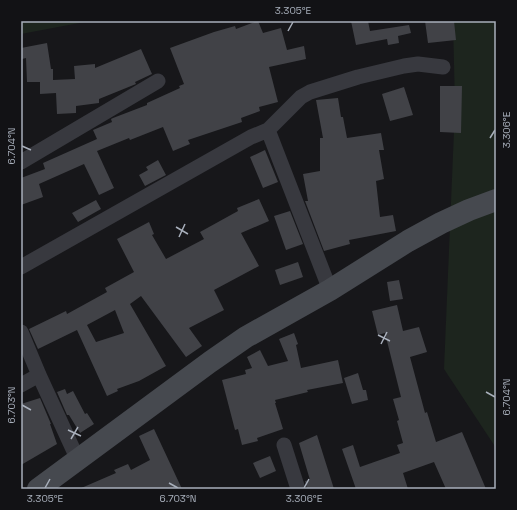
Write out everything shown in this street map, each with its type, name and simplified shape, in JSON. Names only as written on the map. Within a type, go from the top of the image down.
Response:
[{"type":"main road","points":[[38,489],[240,341],[330,290],[408,241],[441,223],[496,200]]},
{"type":"street","points":[[21,267],[251,137],[268,130],[300,97],[310,92],[358,76],[404,66],[418,64],[443,67]]},
{"type":"street","points":[[21,162],[158,82]]},
{"type":"street","points":[[268,130],[330,290]]},
{"type":"street","points":[[21,332],[78,460]]},
{"type":"street","points":[[21,384],[39,375]]},
{"type":"street","points":[[284,445],[298,489]]},
{"type":"shaded area","points":[[21,21],[90,21],[21,34]]},
{"type":"shaded area","points":[[453,21],[496,21],[496,448],[444,369],[455,107]]},
{"type":"building","points":[[257,21],[263,33],[281,28],[287,50],[304,46],[306,59],[269,67],[278,102],[259,107],[260,111],[241,118],[242,122],[188,140],[190,144],[173,151],[163,127],[130,140],[129,138],[97,151],[114,188],[99,195],[84,164],[39,184],[43,197],[21,205],[21,178],[45,169],[43,163],[97,139],[93,130],[112,122],[111,119],[147,105],[147,103],[180,88],[179,86],[184,84],[170,48],[214,32],[235,26],[236,29]]},
{"type":"building","points":[[351,21],[368,21],[370,31],[409,25],[411,33],[398,36],[399,43],[388,45],[387,39],[356,45]]},
{"type":"building","points":[[425,21],[454,21],[456,40],[428,43]]},
{"type":"building","points":[[47,43],[51,69],[53,69],[53,80],[75,79],[74,66],[95,64],[95,68],[141,49],[152,74],[135,82],[136,84],[99,99],[99,103],[76,106],[76,113],[57,114],[56,93],[40,94],[40,82],[27,82],[26,58],[22,59],[21,53],[21,48]]},
{"type":"building","points":[[440,86],[462,86],[461,133],[440,132]]},
{"type":"building","points":[[404,87],[413,115],[390,121],[382,94]]},
{"type":"building","points":[[338,98],[341,117],[343,117],[347,138],[381,133],[384,150],[379,150],[384,179],[376,181],[380,217],[393,215],[396,231],[349,240],[350,244],[324,251],[305,201],[308,201],[303,174],[320,171],[320,138],[323,138],[316,100]]},
{"type":"building","points":[[265,150],[278,182],[263,188],[250,157]]},
{"type":"building","points":[[158,160],[166,175],[145,186],[139,175],[148,170],[146,167]]},
{"type":"building","points":[[259,199],[269,221],[241,233],[259,266],[214,290],[224,310],[189,328],[202,346],[186,357],[141,296],[130,304],[166,366],[139,381],[117,389],[118,391],[107,396],[77,330],[38,349],[29,329],[66,311],[67,314],[107,292],[105,288],[134,272],[117,239],[149,222],[154,234],[152,235],[166,259],[204,239],[200,232],[238,211],[237,208]],"holes":[[[115,310],[124,333],[96,342],[87,325]]]},
{"type":"building","points":[[96,200],[101,209],[78,222],[72,213]]},
{"type":"building","points":[[290,211],[303,244],[286,250],[274,216]]},
{"type":"building","points":[[298,262],[303,277],[280,285],[275,270]]},
{"type":"building","points":[[399,280],[403,299],[390,301],[387,282]]},
{"type":"building","points":[[397,305],[403,331],[419,327],[427,352],[410,357],[425,413],[427,412],[436,442],[462,432],[486,489],[446,489],[434,462],[403,473],[408,489],[356,489],[342,449],[353,445],[360,467],[400,453],[397,445],[403,443],[393,399],[401,397],[385,333],[378,335],[372,311]]},
{"type":"building","points":[[294,333],[298,344],[296,345],[301,368],[338,360],[343,383],[307,390],[308,392],[275,400],[283,429],[257,438],[258,441],[242,445],[238,429],[235,430],[222,380],[246,374],[245,370],[252,368],[247,357],[260,350],[268,366],[288,361],[279,339]]},
{"type":"building","points":[[358,373],[363,390],[366,390],[368,400],[352,404],[344,378]]},
{"type":"building","points":[[65,389],[67,394],[73,391],[85,414],[87,413],[94,424],[80,433],[69,415],[67,415],[57,392]]},
{"type":"building","points":[[40,398],[51,424],[57,444],[21,465],[21,404]]},
{"type":"building","points":[[154,429],[182,489],[79,489],[116,473],[114,470],[128,464],[131,470],[150,460],[139,436]]},
{"type":"building","points":[[317,435],[334,489],[307,489],[305,481],[310,480],[299,443]]},
{"type":"building","points":[[270,456],[276,471],[260,478],[253,463]]}]
